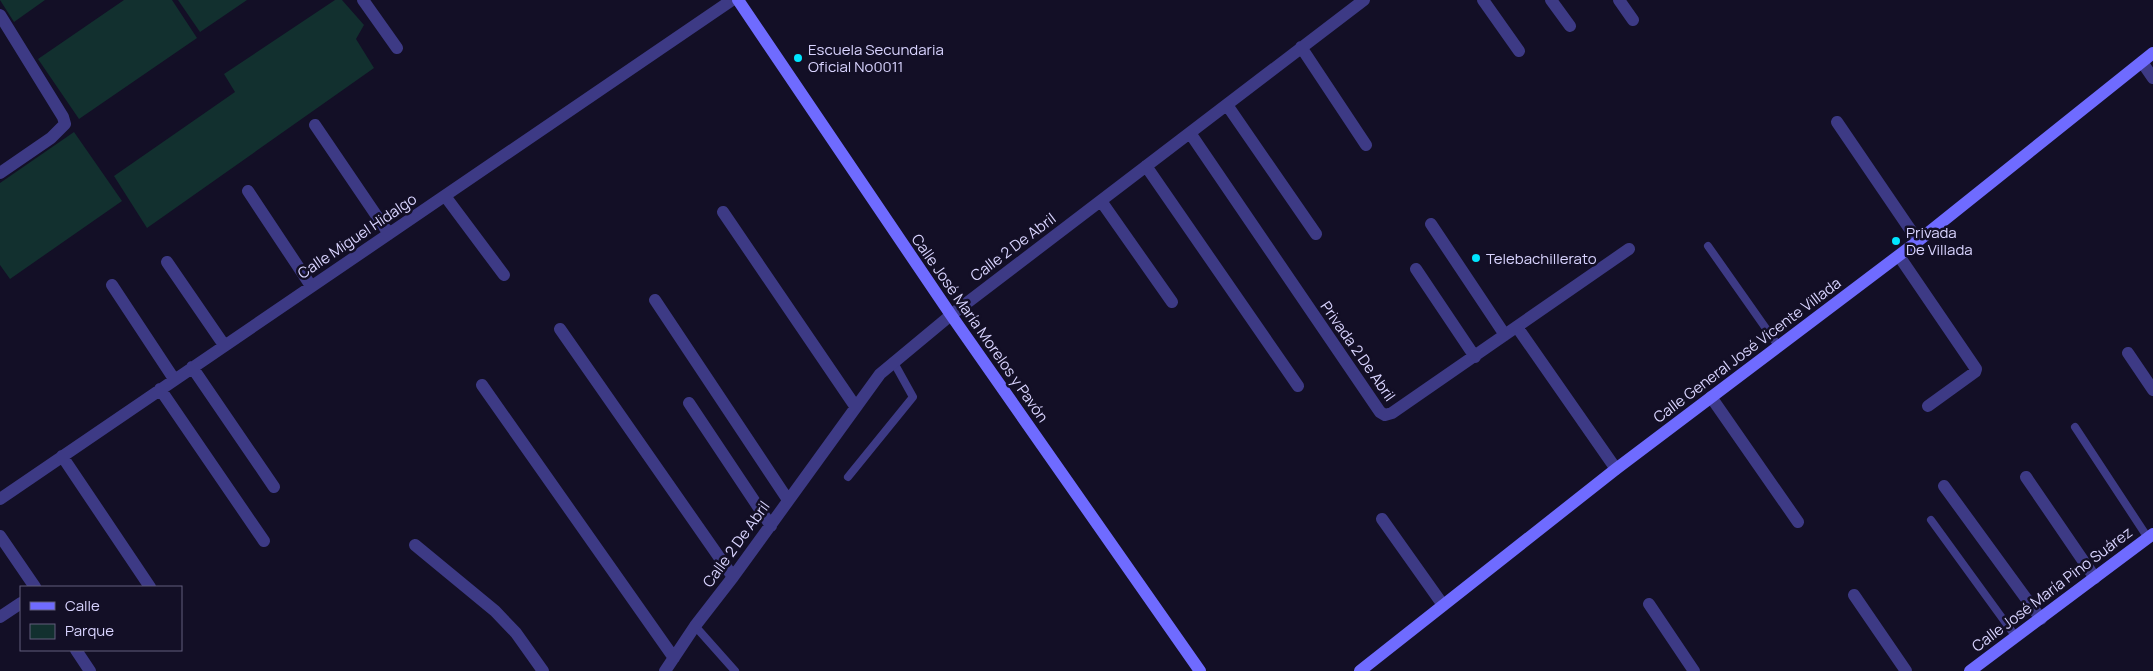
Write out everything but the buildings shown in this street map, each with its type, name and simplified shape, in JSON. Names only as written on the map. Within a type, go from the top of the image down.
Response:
[{"type":"main road","name":"Calle José María Morelos y Pavón","points":[[738,0],[951,315],[1200,671]]},
{"type":"main road","name":"Calle General José Vicente Villada","points":[[1360,671],[1616,469],[1899,256],[2153,52]]},
{"type":"main road","name":"Calle José María Pino Suárez","points":[[1970,671],[2150,536]]},
{"type":"street","points":[[363,0],[397,48]]},
{"type":"street","name":"Calle Miguel Hidalgo","points":[[0,499],[732,0]]},
{"type":"street","name":"Calle 2 De Abril","points":[[665,671],[695,626],[771,526],[855,406],[880,374],[893,361],[1364,0]]},
{"type":"street","points":[[1483,0],[1519,51]]},
{"type":"street","points":[[1551,0],[1570,26]]},
{"type":"street","points":[[1619,0],[1634,20]]},
{"type":"street","points":[[0,15],[63,117],[65,124],[50,138],[0,173]]},
{"type":"street","points":[[1301,47],[1366,145]]},
{"type":"street","points":[[2142,62],[2153,78]]},
{"type":"street","points":[[1226,105],[1316,234]]},
{"type":"street","points":[[1837,122],[1918,241]]},
{"type":"street","points":[[315,125],[389,234]]},
{"type":"street","name":"Privada 2 De Abril","points":[[1190,134],[1382,414],[1392,413],[1629,249]]},
{"type":"street","points":[[1146,166],[1298,386]]},
{"type":"street","points":[[248,191],[312,286]]},
{"type":"street","points":[[445,196],[504,275]]},
{"type":"street","points":[[1101,201],[1172,302]]},
{"type":"street","points":[[723,212],[855,406]]},
{"type":"street","points":[[1431,224],[1505,335]]},
{"type":"street","points":[[1899,256],[1976,369],[1928,406]]},
{"type":"street","points":[[168,262],[224,345]]},
{"type":"street","points":[[1416,269],[1475,357]]},
{"type":"street","points":[[112,285],[174,380]]},
{"type":"street","points":[[655,300],[788,500]]},
{"type":"street","points":[[1517,327],[1616,469]]},
{"type":"street","points":[[560,329],[733,577]]},
{"type":"street","points":[[2128,353],[2153,390]]},
{"type":"street","points":[[192,367],[274,486]]},
{"type":"street","points":[[482,385],[674,658]]},
{"type":"street","points":[[160,389],[264,541]]},
{"type":"street","points":[[1711,398],[1798,522]]},
{"type":"street","points":[[689,403],[771,526]]},
{"type":"street","points":[[62,456],[149,586]]},
{"type":"street","points":[[2026,477],[2094,578]]},
{"type":"street","points":[[1944,486],[2041,619]]},
{"type":"street","points":[[1382,519],[1442,605]]},
{"type":"street","points":[[0,536],[34,586]]},
{"type":"street","points":[[415,545],[495,611],[516,633],[543,671]]},
{"type":"street","points":[[1854,595],[1906,671]]},
{"type":"street","points":[[0,618],[20,604]]},
{"type":"street","points":[[1649,604],[1694,671]]},
{"type":"street","points":[[77,651],[90,671]]},
{"type":"lane","points":[[1708,246],[1778,347]]},
{"type":"lane","points":[[848,477],[914,396],[893,361]]},
{"type":"lane","points":[[2075,427],[2150,536]]},
{"type":"lane","points":[[1931,520],[2016,637]]},
{"type":"lane","points":[[695,626],[734,671]]},
{"type":"green space","points":[[0,0],[45,0],[14,22]]},
{"type":"green space","points":[[124,0],[172,0],[197,38],[79,119],[38,59]]},
{"type":"green space","points":[[178,0],[247,0],[200,32]]},
{"type":"green space","points":[[335,0],[342,0],[364,25],[356,39],[374,68],[147,228],[114,176],[235,92],[224,74]]},
{"type":"green space","points":[[74,132],[122,201],[10,279],[0,265],[0,183]]},
{"type":"place","name":"Escuela Secundaria Oficial No0011","points":[[798,58]]},
{"type":"place","name":"Privada De Villada","points":[[1896,241]]},
{"type":"place","name":"Telebachillerato","points":[[1476,258]]}]
